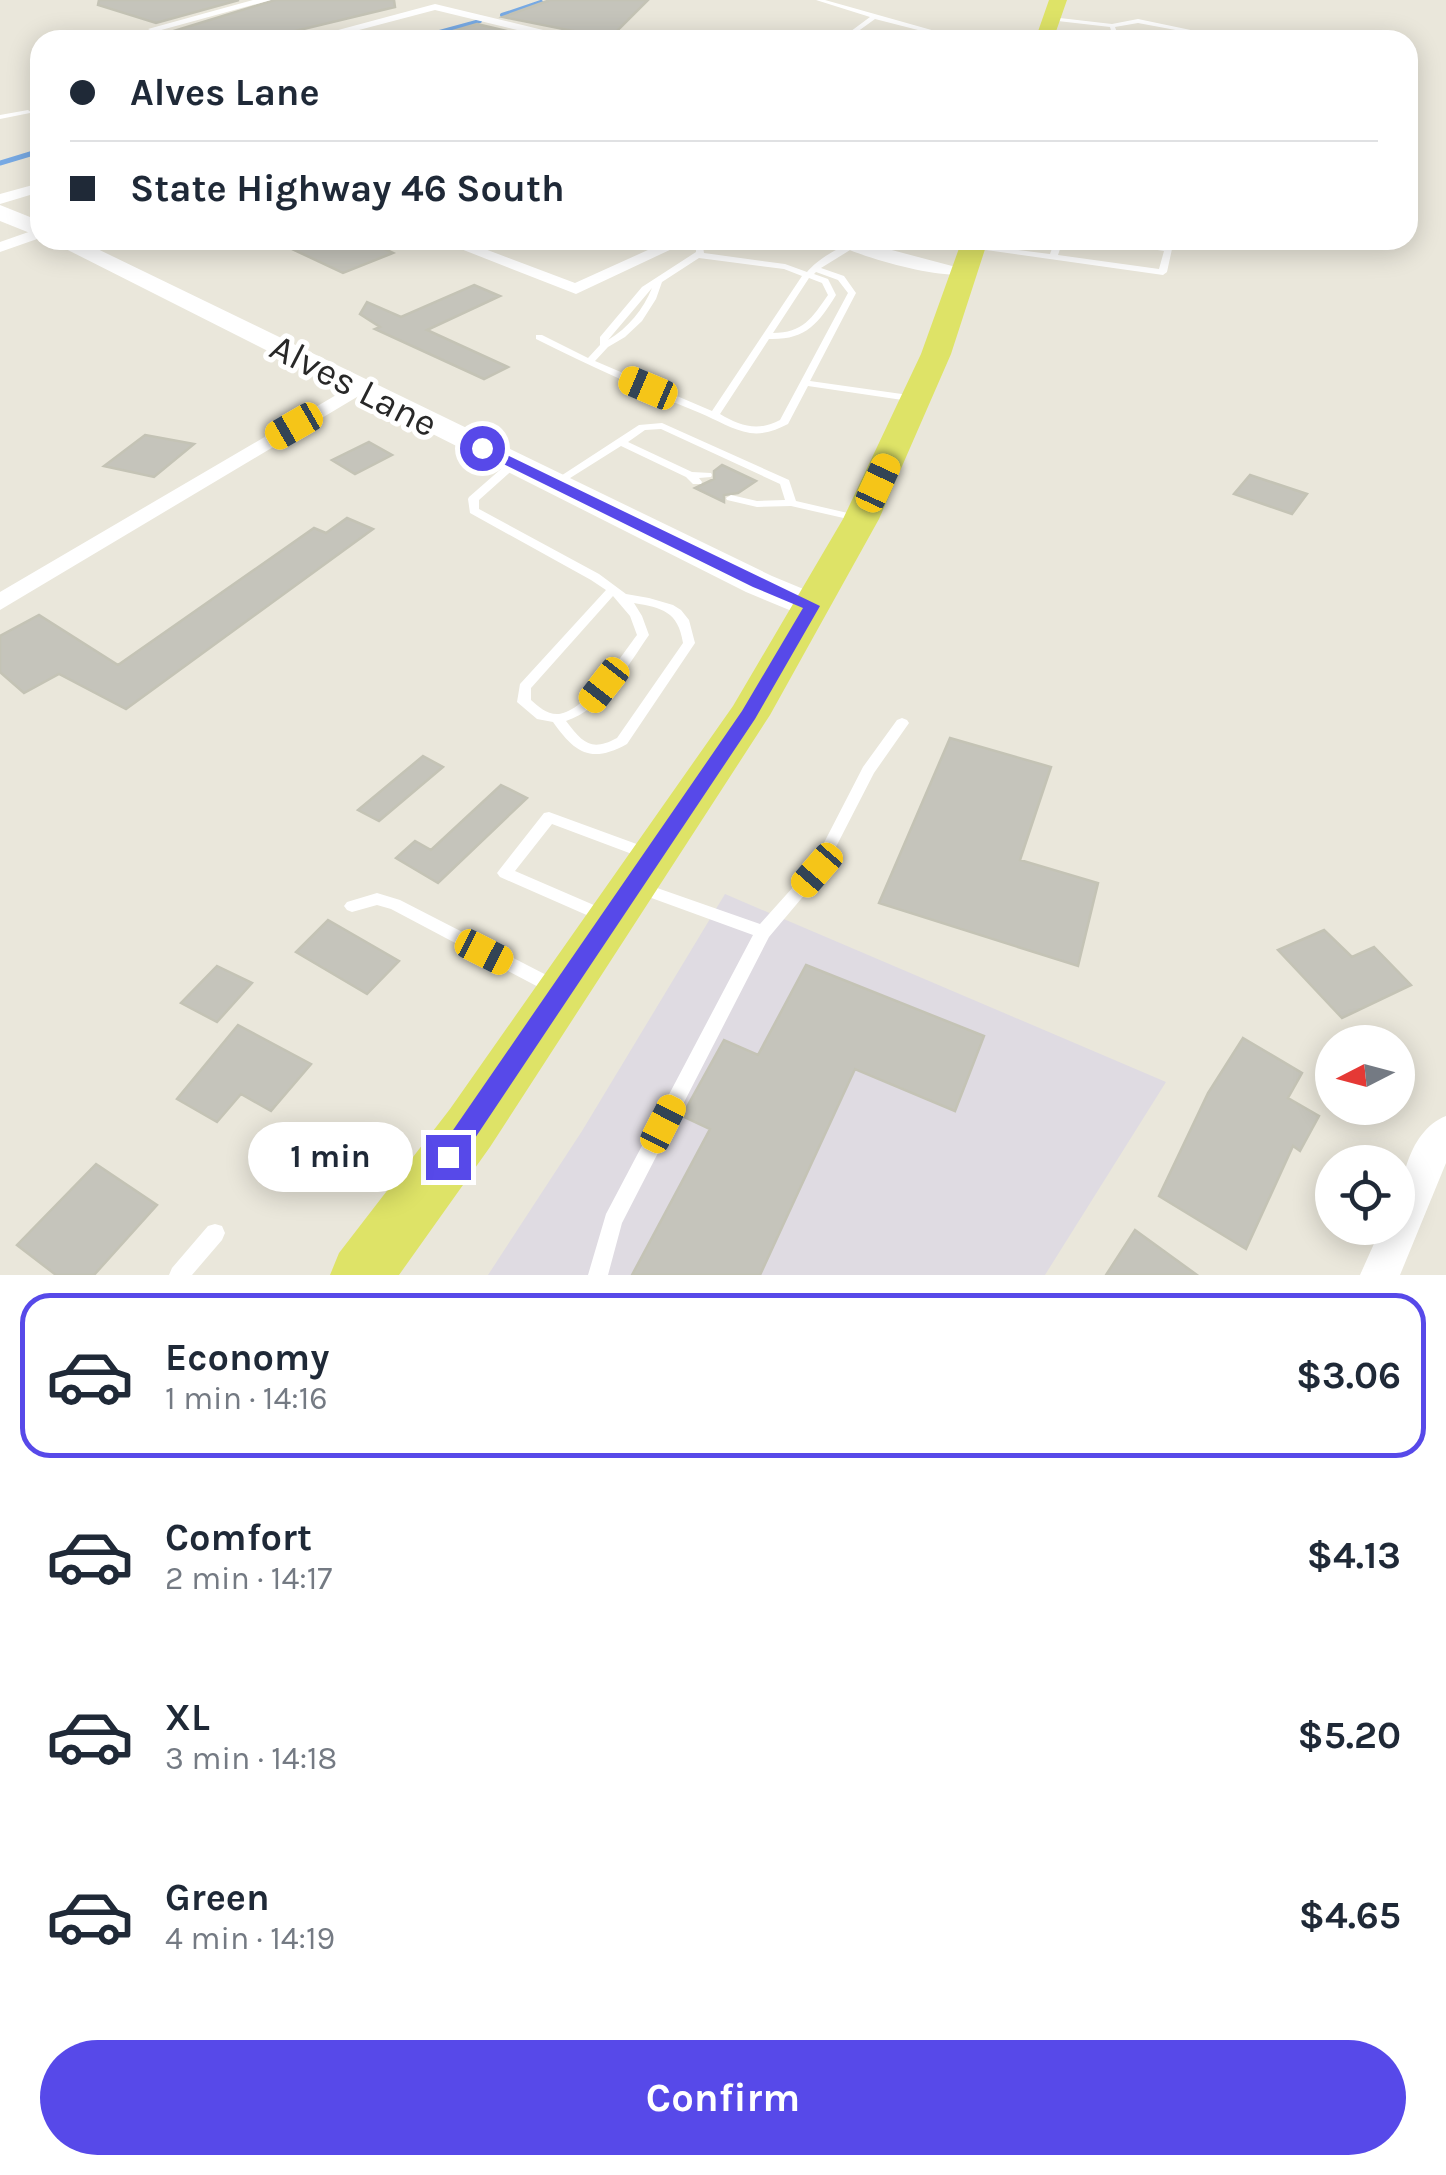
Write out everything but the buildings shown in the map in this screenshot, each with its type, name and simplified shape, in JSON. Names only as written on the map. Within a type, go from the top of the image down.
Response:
[{"type":"main road","points":[[1047,30],[1058,0]]},
{"type":"main road","points":[[361,1275],[470,1128],[749,715],[862,519],[916,399],[970,252]]},
{"type":"street","points":[[154,28],[266,0]]},
{"type":"street","points":[[343,30],[444,6],[534,30]]},
{"type":"street","points":[[0,199],[30,190]]},
{"type":"street","points":[[0,212],[30,227]]},
{"type":"street","points":[[0,247],[30,236]]},
{"type":"street","name":"Alves Lane","points":[[80,250],[759,584],[812,606]]},
{"type":"street","points":[[472,250],[576,290],[662,250]]},
{"type":"street","points":[[869,250],[913,264],[970,252]]},
{"type":"street","points":[[0,602],[360,387]]},
{"type":"street","points":[[1380,1275],[1436,1143],[1446,1133]]},
{"type":"lane","points":[[820,0],[925,30]]},
{"type":"lane","points":[[856,30],[874,17]]},
{"type":"lane","points":[[1051,19],[1112,26],[1138,21],[1186,30]]},
{"type":"lane","points":[[1112,26],[1113,30]]},
{"type":"lane","points":[[0,117],[28,112]]},
{"type":"lane","points":[[698,256],[700,250]]},
{"type":"lane","points":[[714,415],[812,271],[835,250]]},
{"type":"lane","points":[[1053,257],[1055,250]]},
{"type":"lane","points":[[1118,266],[1122,250]]},
{"type":"lane","points":[[970,252],[1053,257],[1163,272],[1168,250]]},
{"type":"lane","points":[[538,338],[589,362],[714,415],[742,430],[774,428],[784,422],[852,293],[850,284],[812,271],[698,256],[658,281],[657,293],[617,342],[605,345],[589,362]]},
{"type":"lane","points":[[766,336],[802,334],[819,318],[831,289],[812,271]]},
{"type":"lane","points":[[805,382],[916,399]]},
{"type":"lane","points":[[554,484],[644,427],[662,426],[785,482],[790,502]]},
{"type":"lane","points":[[620,442],[698,477]]},
{"type":"lane","points":[[514,464],[473,499],[474,511],[613,589],[638,616],[642,635],[584,710],[558,722]]},
{"type":"lane","points":[[742,490],[753,502]]},
{"type":"lane","points":[[730,498],[790,502],[862,519]]},
{"type":"lane","points":[[613,589],[525,687],[524,702],[537,717],[558,722],[575,743],[590,750],[608,750],[622,740],[689,643],[688,628],[679,612],[663,604],[625,598]]},
{"type":"lane","points":[[598,1275],[613,1221],[763,932],[817,870],[868,771],[902,723]]},
{"type":"lane","points":[[632,887],[549,817],[505,873],[632,887],[763,932]]},
{"type":"lane","points":[[352,906],[377,899],[395,904],[564,992]]},
{"type":"lane","points":[[179,1275],[215,1234]]},
{"type":"shaded area","points":[[725,894],[1166,1082],[1045,1275],[488,1275],[582,1131]]},
{"type":"waterway","points":[[502,15],[541,2]]},
{"type":"waterway","points":[[447,30],[480,21]]},
{"type":"waterway","points":[[0,163],[30,154]]},
{"type":"route","points":[[448,1157],[564,992],[749,715],[812,606],[759,584],[482,448]]}]
